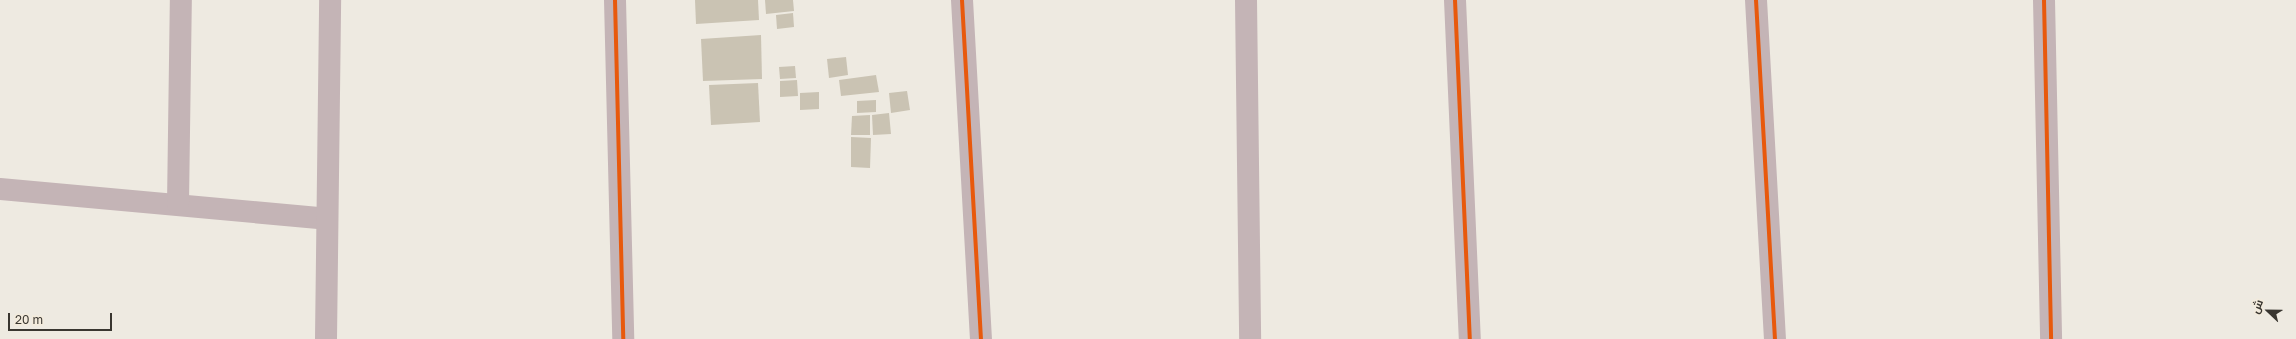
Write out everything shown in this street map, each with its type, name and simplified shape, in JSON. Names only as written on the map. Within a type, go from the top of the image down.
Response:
[{"type":"street","points":[[178,204],[181,0]]},
{"type":"street","points":[[326,339],[330,0]]},
{"type":"street","points":[[615,0],[623,339]]},
{"type":"street","points":[[962,0],[981,339]]},
{"type":"street","points":[[1246,0],[1250,339]]},
{"type":"street","points":[[1454,0],[1470,339]]},
{"type":"street","points":[[1756,0],[1775,339]]},
{"type":"street","points":[[2044,0],[2051,339]]},
{"type":"street","points":[[0,189],[178,204],[327,219]]},
{"type":"building","points":[[695,0],[758,0],[759,20],[696,24]]},
{"type":"building","points":[[765,0],[793,0],[794,11],[766,14]]},
{"type":"building","points":[[793,13],[794,27],[777,29],[776,15]]},
{"type":"building","points":[[761,35],[762,79],[703,81],[701,39]]},
{"type":"building","points":[[846,57],[848,75],[829,78],[827,59]]},
{"type":"building","points":[[795,66],[796,78],[780,79],[779,67]]},
{"type":"building","points":[[876,75],[879,92],[841,96],[839,80]]},
{"type":"building","points":[[797,80],[798,96],[780,97],[780,81]]},
{"type":"building","points":[[758,83],[760,122],[711,125],[709,85]]},
{"type":"building","points":[[907,91],[910,110],[891,113],[889,93]]},
{"type":"building","points":[[819,92],[819,109],[800,110],[800,93]]},
{"type":"building","points":[[876,100],[876,112],[857,113],[857,101]]},
{"type":"building","points":[[889,113],[891,134],[873,135],[872,115]]},
{"type":"building","points":[[870,115],[870,135],[851,135],[852,116]]},
{"type":"building","points":[[851,137],[871,138],[870,168],[851,167]]},
{"type":"cycle path","points":[[615,0],[623,339]]},
{"type":"cycle path","points":[[962,0],[981,339]]},
{"type":"cycle path","points":[[1455,0],[1470,339]]},
{"type":"cycle path","points":[[1756,0],[1775,339]]},
{"type":"cycle path","points":[[2044,0],[2051,339]]}]
